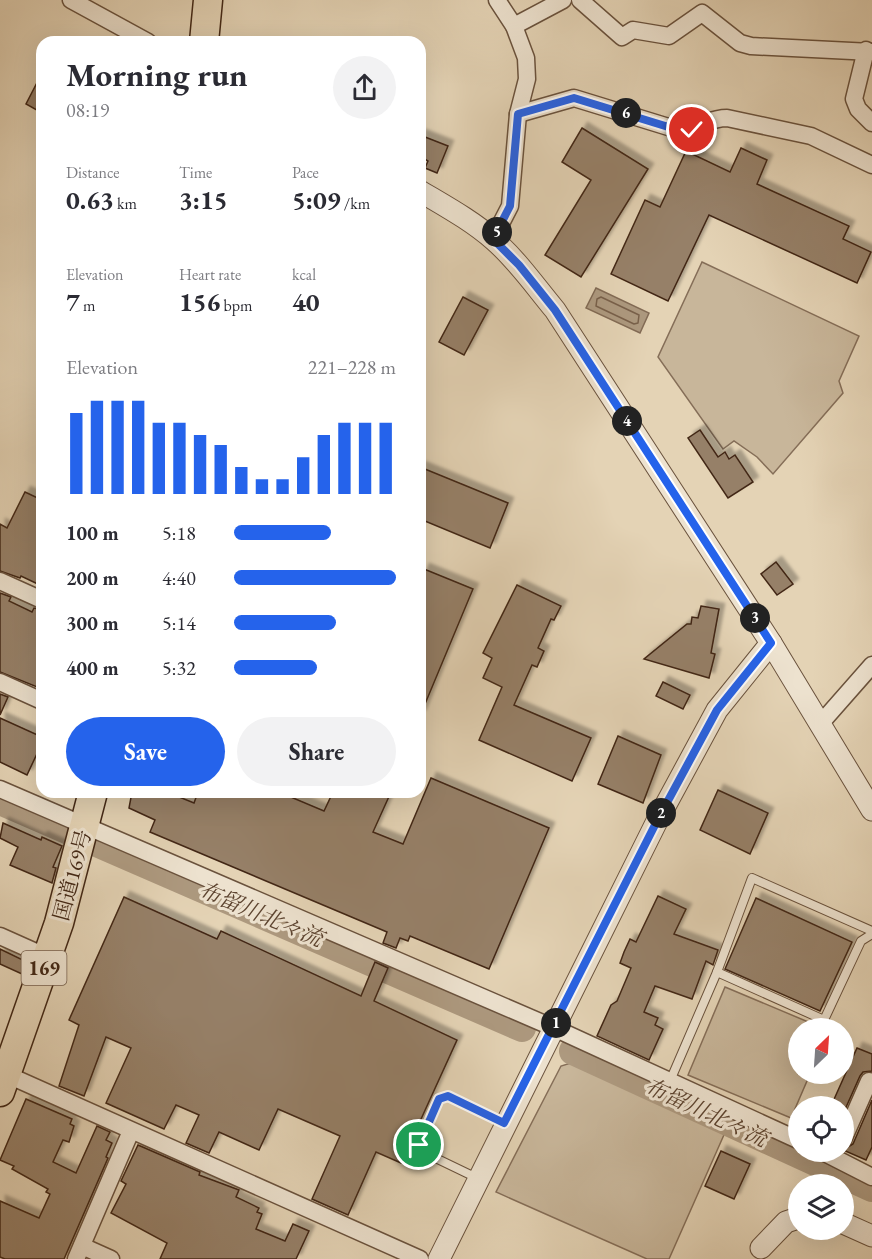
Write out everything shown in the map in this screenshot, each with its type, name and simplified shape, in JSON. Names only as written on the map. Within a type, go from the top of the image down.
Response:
[{"type":"highway","points":[[205,36],[208,0]]},
{"type":"highway","name":"国道169号","points":[[2,1079],[47,957],[84,833],[92,798]]},
{"type":"street","points":[[71,0],[137,36]]},
{"type":"street","points":[[493,239],[510,206],[518,114],[527,79],[526,58],[514,26],[497,0]]},
{"type":"street","points":[[514,26],[563,0]]},
{"type":"street","points":[[580,0],[622,37],[633,30],[669,36],[702,13],[740,43],[751,46],[869,51],[854,99],[858,109],[872,123]]},
{"type":"street","points":[[518,114],[574,98],[675,129],[692,130],[716,118],[727,118],[811,136],[872,165]]},
{"type":"street","points":[[426,194],[493,239],[519,265],[555,310],[771,643],[872,810]]},
{"type":"street","points":[[0,581],[36,597]]},
{"type":"street","points":[[439,1259],[504,1123],[657,821],[717,710],[771,643]]},
{"type":"street","points":[[821,723],[872,665]]},
{"type":"street","points":[[0,682],[36,697]]},
{"type":"street","points":[[0,789],[84,833],[548,1038],[670,1081],[788,1135]]},
{"type":"street","points":[[0,936],[47,957]]},
{"type":"street","points":[[2,1079],[131,1131],[420,1259]]},
{"type":"street","points":[[854,1115],[869,1081]]},
{"type":"street","points":[[111,1259],[79,1252],[131,1131]]},
{"type":"street","points":[[846,1162],[872,1177]]},
{"type":"street","points":[[761,1248],[788,1221]]},
{"type":"street","points":[[854,1228],[872,1236]]},
{"type":"lane","points":[[670,1081],[717,972],[718,962],[752,878],[872,932],[861,941],[824,1020],[717,972]]},
{"type":"lane","points":[[477,1178],[423,1152],[419,1145],[439,1099],[448,1096],[504,1123]]},
{"type":"shaded area","points":[[702,262],[859,336],[839,381],[843,393],[773,474],[757,457],[734,441],[723,449],[658,357]]},
{"type":"shaded area","points":[[725,987],[799,1018],[788,1018],[788,1084],[806,1084],[800,1096],[788,1096],[788,1117],[688,1075]]},
{"type":"shaded area","points":[[574,1062],[727,1128],[669,1259],[647,1259],[496,1192],[561,1066]]},
{"type":"water","points":[[596,288],[649,313],[640,333],[586,308]]},
{"type":"building","points":[[36,85],[36,110],[26,104]]},
{"type":"building","points":[[582,128],[648,169],[581,277],[545,255],[591,180],[562,162]]},
{"type":"building","points":[[426,137],[448,146],[437,173],[426,168],[428,161],[426,160]]},
{"type":"building","points":[[741,148],[767,160],[757,184],[849,226],[843,239],[871,252],[857,283],[709,215],[668,301],[611,274],[645,200],[660,207],[686,151],[730,172]]},
{"type":"building","points":[[463,297],[488,310],[464,355],[439,342]]},
{"type":"building","points":[[700,430],[718,457],[725,452],[729,459],[735,455],[753,482],[728,498],[688,438]]},
{"type":"building","points":[[426,469],[508,503],[490,548],[426,521]]},
{"type":"building","points":[[25,492],[36,497],[36,583],[21,576],[20,578],[0,571],[0,524],[7,528]]},
{"type":"building","points":[[776,562],[793,584],[777,595],[761,574]]},
{"type":"building","points":[[426,570],[473,589],[426,702]]},
{"type":"building","points":[[517,585],[561,606],[554,620],[551,619],[538,648],[544,651],[537,667],[532,665],[514,705],[591,738],[572,781],[479,740],[502,687],[483,678],[492,658],[483,653]]},
{"type":"building","points":[[0,593],[11,597],[9,601],[32,612],[36,608],[36,687],[0,672]]},
{"type":"building","points":[[701,606],[719,609],[711,653],[715,654],[709,678],[644,659],[687,624],[691,624],[692,617],[698,618]]},
{"type":"building","points":[[663,682],[690,695],[683,709],[656,696]]},
{"type":"building","points":[[0,694],[8,697],[0,715]]},
{"type":"building","points":[[0,718],[36,734],[36,756],[27,775],[0,762]]},
{"type":"building","points":[[618,736],[661,755],[643,803],[598,784]]},
{"type":"building","points":[[431,778],[549,828],[489,969],[410,936],[408,941],[400,938],[396,948],[383,943],[387,932],[150,832],[155,820],[129,808],[131,798],[182,798],[194,803],[196,798],[293,798],[324,811],[330,798],[388,798],[373,832],[403,844],[423,798],[426,798],[426,790]]},
{"type":"building","points":[[718,790],[768,813],[750,854],[700,830]]},
{"type":"building","points":[[3,823],[41,840],[42,837],[62,846],[53,867],[56,868],[52,883],[10,865],[18,847],[0,838]]},
{"type":"building","points":[[658,896],[686,909],[674,934],[718,950],[713,965],[706,961],[692,999],[655,986],[644,1012],[658,1018],[655,1025],[663,1029],[649,1060],[597,1036],[611,1005],[617,1001],[631,968],[620,963],[624,952],[630,939],[636,942]]},
{"type":"building","points":[[124,897],[217,939],[221,931],[361,996],[375,962],[388,968],[374,1001],[457,1040],[401,1163],[376,1152],[348,1215],[312,1199],[340,1136],[278,1109],[259,1150],[219,1132],[209,1153],[186,1143],[199,1115],[176,1105],[164,1129],[106,1103],[131,1048],[106,1037],[84,1096],[59,1086],[79,1025],[69,1020]]},
{"type":"building","points":[[756,898],[852,942],[820,1011],[725,969]]},
{"type":"building","points":[[0,949],[27,962],[22,974],[0,964]]},
{"type":"building","points":[[857,1048],[872,1054],[872,1071],[863,1072],[851,1096],[835,1096],[841,1084],[854,1084],[854,1055]]},
{"type":"building","points":[[26,1099],[72,1119],[70,1124],[74,1126],[69,1142],[63,1140],[53,1162],[76,1173],[97,1126],[110,1132],[106,1140],[112,1143],[106,1157],[108,1158],[64,1259],[5,1259],[0,1257],[0,1201],[39,1218],[50,1194],[46,1192],[48,1189],[12,1169],[14,1166],[0,1160]]},
{"type":"building","points":[[872,1100],[872,1147],[866,1160],[854,1155],[854,1142]]},
{"type":"building","points":[[138,1145],[200,1172],[199,1175],[239,1190],[236,1197],[259,1208],[257,1212],[262,1214],[256,1229],[285,1241],[293,1224],[309,1231],[296,1259],[160,1259],[167,1243],[111,1213],[126,1184],[121,1181]]},
{"type":"building","points":[[721,1151],[750,1164],[734,1199],[705,1186]]},
{"type":"waterway","name":"布留川北々流","points":[[0,801],[522,1028]]},
{"type":"waterway","name":"布留川北々流","points":[[573,1051],[872,1188]]},
{"type":"route","points":[[419,1145],[439,1099],[448,1096],[504,1123],[657,821],[717,710],[771,643],[555,310],[519,265],[493,239],[510,206],[518,114],[574,98],[675,129],[692,130]]}]
